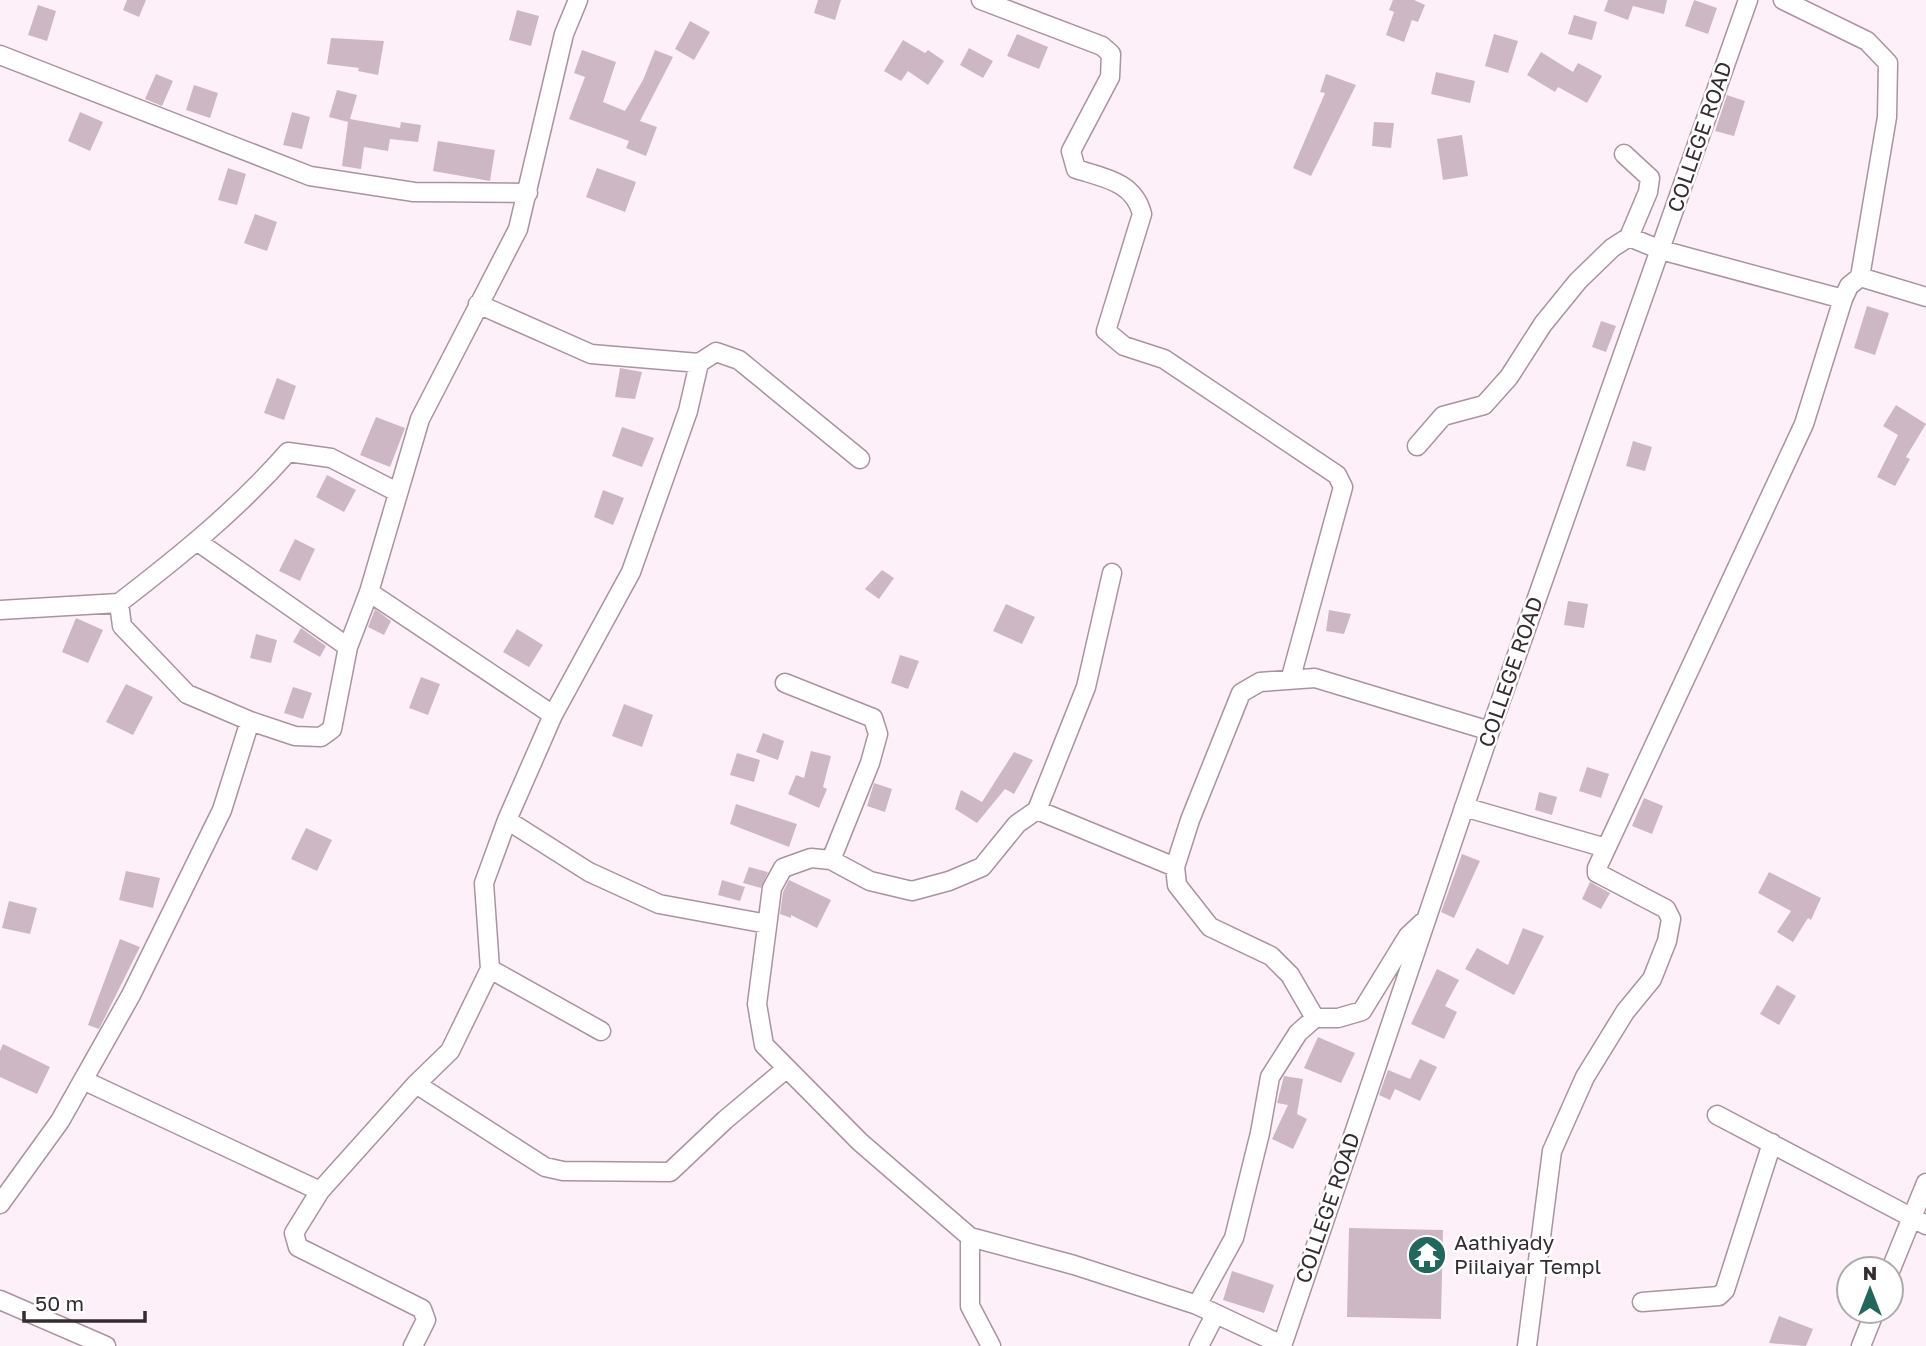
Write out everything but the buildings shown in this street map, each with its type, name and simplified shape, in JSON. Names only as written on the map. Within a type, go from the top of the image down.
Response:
[{"type":"street","points":[[120,603],[122,626],[187,694],[250,721],[295,736],[321,737],[332,729],[348,647],[369,592],[421,419],[517,229],[528,193],[564,34],[578,0]]},
{"type":"street","points":[[981,0],[1102,46],[1111,54],[1110,77],[1071,151],[1076,169],[1125,186],[1138,199],[1142,214],[1106,331],[1124,346],[1164,359],[1337,475],[1343,487],[1292,677]]},
{"type":"street","name":"COLLEGE ROAD","points":[[1282,1345],[1490,731],[1748,0]]},
{"type":"street","points":[[1527,1346],[1552,1151],[1585,1077],[1625,1012],[1652,979],[1667,941],[1671,919],[1666,909],[1597,873],[1606,848],[1804,424],[1843,299],[1849,286],[1860,278],[1887,117],[1888,63],[1867,41],[1783,0]]},
{"type":"street","points":[[0,55],[310,176],[414,192],[528,193]]},
{"type":"street","points":[[1417,446],[1443,416],[1484,405],[1509,377],[1543,324],[1578,281],[1612,248],[1629,237],[1648,192],[1650,178],[1624,154]]},
{"type":"street","points":[[1629,237],[1661,250],[1843,299]]},
{"type":"street","points":[[1860,278],[1926,297]]},
{"type":"street","points":[[478,304],[591,354],[699,363],[716,352],[738,360],[860,459]]},
{"type":"street","points":[[413,1346],[426,1320],[422,1309],[298,1247],[294,1233],[320,1191],[416,1084],[450,1051],[490,969],[484,883],[507,820],[553,715],[631,572],[688,411],[699,363]]},
{"type":"street","points":[[0,610],[120,603],[198,542],[248,497],[288,452],[331,458],[397,492]]},
{"type":"street","points":[[198,542],[348,647]]},
{"type":"street","points":[[1112,573],[1086,687],[1037,810],[1017,824],[982,867],[949,881],[912,891],[870,881],[831,860],[811,858],[783,868],[772,888],[766,924],[757,1004],[760,1031],[764,1045],[860,1142],[970,1237],[1074,1265],[1196,1306],[1282,1345]]},
{"type":"street","points":[[369,592],[553,715]]},
{"type":"street","points":[[1315,1018],[1290,975],[1271,956],[1210,927],[1177,885],[1175,867],[1190,820],[1241,693],[1260,682],[1292,677],[1315,678],[1490,731]]},
{"type":"street","points":[[785,683],[873,718],[878,734],[870,763],[831,860]]},
{"type":"street","points":[[0,1204],[60,1121],[131,995],[222,810],[250,721]]},
{"type":"street","points":[[1464,807],[1606,848]]},
{"type":"street","points":[[1037,810],[1175,867]]},
{"type":"street","points":[[507,820],[589,872],[659,904],[766,924]]},
{"type":"street","points":[[1196,1306],[1234,1238],[1260,1133],[1270,1077],[1298,1032],[1315,1018],[1338,1018],[1362,1011],[1408,936],[1426,920]]},
{"type":"street","points":[[490,969],[601,1031]]},
{"type":"street","points":[[416,1084],[545,1167],[563,1171],[650,1174],[670,1172],[725,1119],[787,1068]]},
{"type":"street","points":[[83,1080],[320,1191]]},
{"type":"street","points":[[1717,1115],[1918,1222]]},
{"type":"street","points":[[1642,1302],[1718,1296],[1725,1290],[1772,1143]]},
{"type":"street","points":[[1899,1255],[1918,1222],[1926,1183]]},
{"type":"street","points":[[970,1237],[970,1306],[991,1346]]},
{"type":"street","points":[[0,1300],[106,1346]]},
{"type":"street","points":[[1199,1346],[1215,1315]]},
{"type":"street","points":[[1861,1346],[1869,1325]]},
{"type":"place","name":"Aathiyady Piilaiyar Templ","points":[[1427,1255]]}]
